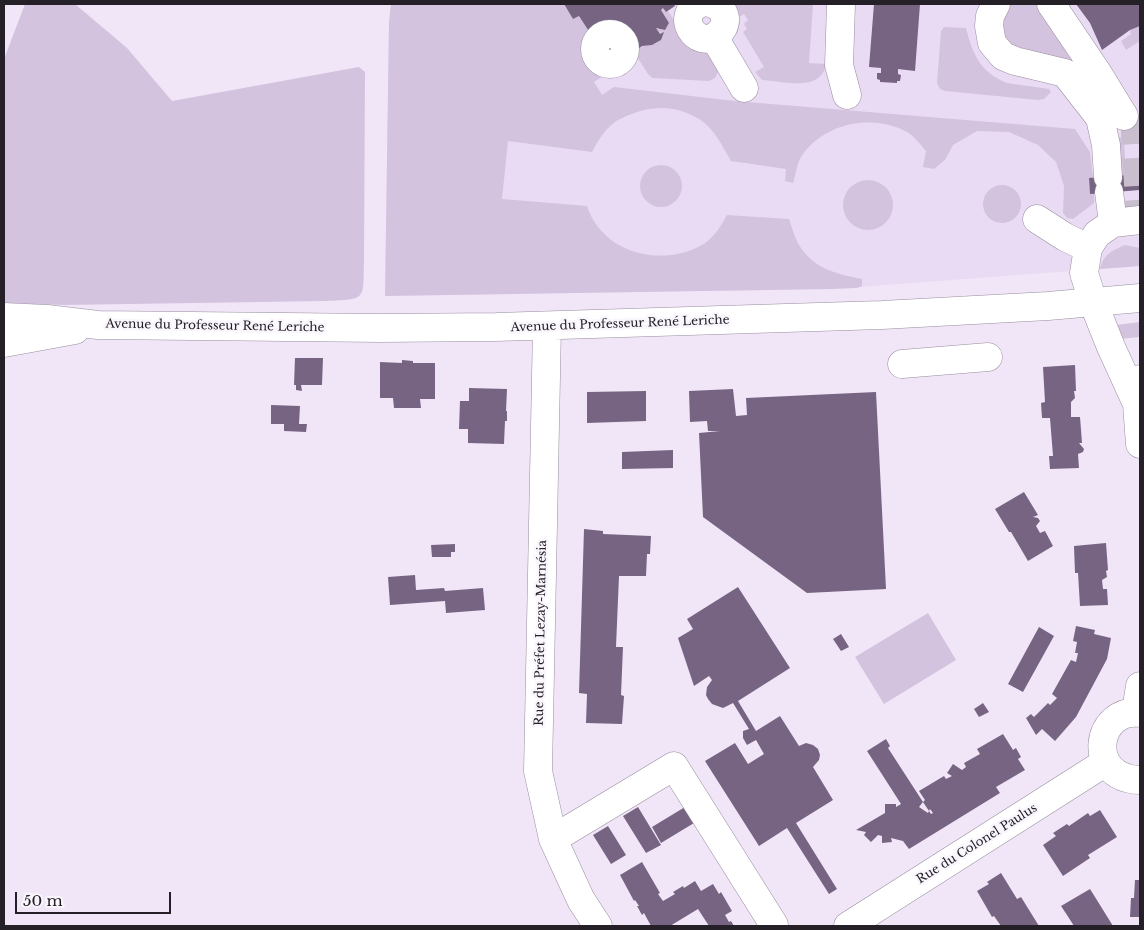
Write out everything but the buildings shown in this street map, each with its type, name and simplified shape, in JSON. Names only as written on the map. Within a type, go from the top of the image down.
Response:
[{"type":"street","points":[[699,4],[690,12],[688,19],[689,27],[699,38],[707,39],[720,33],[724,26],[725,18],[722,11],[713,4]]},
{"type":"street","points":[[841,4],[838,65],[847,95]]},
{"type":"street","points":[[996,4],[990,16],[989,26],[992,43],[1003,56],[1015,61],[1065,73],[1121,112]]},
{"type":"street","points":[[1050,4],[1097,72],[1121,112]]},
{"type":"street","points":[[714,37],[744,88]]},
{"type":"street","points":[[1113,223],[1106,145],[1121,112]]},
{"type":"street","points":[[1037,219],[1065,237],[1088,248]]},
{"type":"street","points":[[1140,220],[1113,223],[1097,234],[1088,248],[1084,273],[1093,302],[1138,391],[1140,444]]},
{"type":"street","name":"Avenue du Professeur René Leriche","points":[[4,317],[47,318],[98,325],[380,328],[547,327],[882,315],[1140,298]]},
{"type":"street","name":"Avenue du Professeur René Leriche","points":[[4,343],[98,325]]},
{"type":"street","name":"Rue du Préfet Lezay-Marnésia","points":[[547,327],[538,771],[553,839],[581,900],[598,926]]},
{"type":"street","points":[[902,364],[988,356]]},
{"type":"street","points":[[1139,704],[1114,720],[1107,729],[1102,751],[1106,762],[1112,770],[1130,780],[1140,780]]},
{"type":"street","name":"Rue du Colonel Paulus","points":[[848,926],[1106,762]]},
{"type":"street","points":[[553,839],[674,766],[774,926]]},
{"type":"shaded area","points":[[25,4],[75,4],[127,48],[172,101],[359,67],[365,72],[364,273],[360,295],[349,300],[326,301],[64,305],[4,303],[4,59]]},
{"type":"shaded area","points":[[391,4],[1140,4],[1140,266],[831,289],[385,296],[389,22]]},
{"type":"shaded area","points":[[391,4],[564,4],[573,19],[579,16],[590,33],[586,56],[596,68],[603,70],[607,74],[594,82],[602,95],[614,87],[735,101],[1075,129],[1090,152],[1093,178],[1089,179],[1090,193],[1094,193],[1094,203],[1073,219],[1067,218],[1063,213],[1064,186],[1056,162],[1038,145],[1009,132],[977,131],[953,145],[945,160],[934,169],[923,167],[926,151],[907,132],[894,126],[880,123],[851,124],[837,128],[813,143],[801,157],[793,183],[785,181],[786,169],[731,161],[714,133],[705,123],[690,114],[673,109],[647,109],[623,117],[611,125],[604,132],[592,152],[508,141],[502,199],[587,206],[595,222],[606,235],[619,245],[635,252],[652,255],[686,252],[702,245],[713,236],[727,215],[789,219],[799,245],[812,260],[826,269],[862,279],[862,286],[857,288],[831,289],[385,296],[389,22]]},
{"type":"shaded area","points":[[726,4],[813,4],[809,63],[826,64],[823,73],[817,79],[809,82],[790,83],[762,80],[755,72],[764,67],[743,32],[747,29],[744,24],[748,20],[744,14],[732,21]]},
{"type":"shaded area","points":[[1008,4],[1044,4],[1102,98],[1056,63],[1001,41],[1001,11]]},
{"type":"shaded area","points":[[663,8],[666,12],[668,11],[686,38],[707,48],[719,70],[715,78],[709,81],[652,78],[648,74],[634,52],[640,47],[657,43],[661,38],[663,33],[660,34],[656,28],[665,30],[669,23],[661,10]]},
{"type":"shaded area","points":[[1140,26],[1140,41],[1126,50],[1121,41],[1131,34],[1130,30]]},
{"type":"shaded area","points":[[944,27],[966,28],[979,62],[990,74],[998,79],[1007,83],[1049,89],[1051,92],[1044,99],[1038,100],[940,89],[937,83],[941,31]]},
{"type":"shaded area","points":[[1120,137],[1124,140],[1126,175],[1119,176],[1118,138]]},
{"type":"shaded area","points":[[661,165],[676,171],[682,186],[676,201],[661,207],[646,201],[640,186],[646,171]]},
{"type":"shaded area","points":[[868,180],[877,182],[888,191],[893,205],[891,214],[882,225],[868,230],[859,228],[848,219],[843,205],[845,196],[854,185]]},
{"type":"shaded area","points":[[1002,185],[1015,191],[1021,204],[1015,217],[1002,223],[989,217],[983,204],[989,191]]},
{"type":"shaded area","points":[[1125,245],[1140,248],[1140,266],[1100,269],[1103,260],[1109,254]]},
{"type":"shaded area","points":[[1140,322],[1140,337],[1118,339],[1116,325]]},
{"type":"shaded area","points":[[928,613],[956,660],[884,704],[855,657]]},
{"type":"tunnel","points":[[1134,116],[1140,217]]}]
